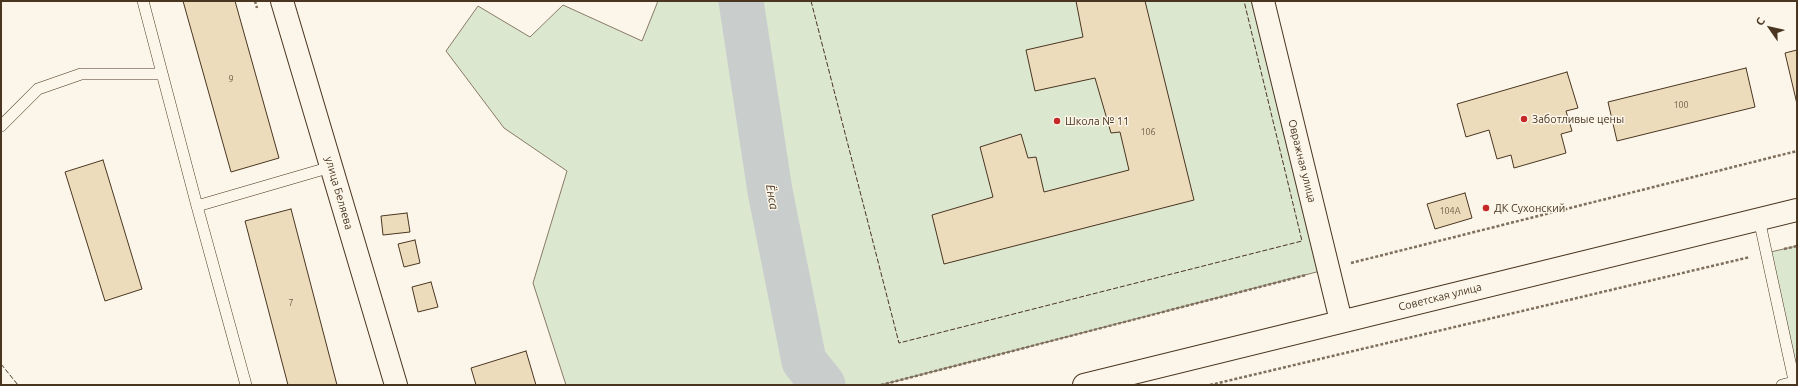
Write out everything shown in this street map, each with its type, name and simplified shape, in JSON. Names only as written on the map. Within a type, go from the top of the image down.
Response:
[{"type":"main road","name":"улица Беляева","points":[[282,1],[396,385]]},
{"type":"main road","name":"Овражная улица","points":[[1263,1],[1340,321]]},
{"type":"main road","name":"Советская улица","points":[[1084,385],[1797,210]]},
{"type":"lane","points":[[143,1],[246,385]]},
{"type":"lane","points":[[1,126],[38,89],[81,74],[162,74]]},
{"type":"lane","points":[[197,206],[331,167]]},
{"type":"lane","points":[[1759,219],[1794,383],[1782,385]]},
{"type":"path","points":[[1210,385],[1797,246]]},
{"type":"green space","points":[[658,1],[1263,1],[1328,269],[881,385],[566,385],[533,283],[567,171],[504,128],[446,51],[478,6],[530,37],[563,5],[642,41]]},
{"type":"green space","points":[[1797,246],[1797,385],[1766,253]]},
{"type":"building","points":[[183,1],[235,1],[279,158],[231,172]]},
{"type":"building","points":[[1076,1],[1145,1],[1194,200],[944,264],[932,215],[993,197],[980,147],[1021,134],[1028,158],[1036,157],[1044,192],[1129,170],[1120,132],[1111,133],[1095,78],[1035,91],[1026,50],[1083,37]]},
{"type":"building","points":[[1797,50],[1797,104],[1785,53]]},
{"type":"building","points":[[1746,68],[1755,107],[1617,141],[1608,102]]},
{"type":"building","points":[[1567,72],[1578,108],[1566,111],[1572,131],[1561,134],[1566,153],[1514,168],[1511,155],[1497,159],[1489,130],[1466,137],[1457,104]]},
{"type":"building","points":[[103,160],[142,289],[105,301],[65,172]]},
{"type":"building","points":[[1465,193],[1472,218],[1435,229],[1427,204]]},
{"type":"building","points":[[291,209],[337,385],[288,385],[245,221]]},
{"type":"building","points":[[407,213],[410,232],[383,235],[381,216]]},
{"type":"building","points":[[415,240],[420,263],[404,267],[398,244]]},
{"type":"building","points":[[431,282],[438,307],[418,312],[412,287]]},
{"type":"building","points":[[526,351],[536,385],[476,385],[471,368]]},
{"type":"waterway","name":"Ёнса","points":[[741,1],[770,191],[804,361],[823,385]]},
{"type":"fence","points":[[811,1],[899,343],[1302,241],[1244,1]]},
{"type":"fence","points":[[1,364],[18,385]]},
{"type":"place","name":"Заботливые цены","points":[[1524,119]]},
{"type":"place","name":"Школа № 11","points":[[1057,121]]},
{"type":"place","name":"ДК Сухонский","points":[[1486,208]]}]
